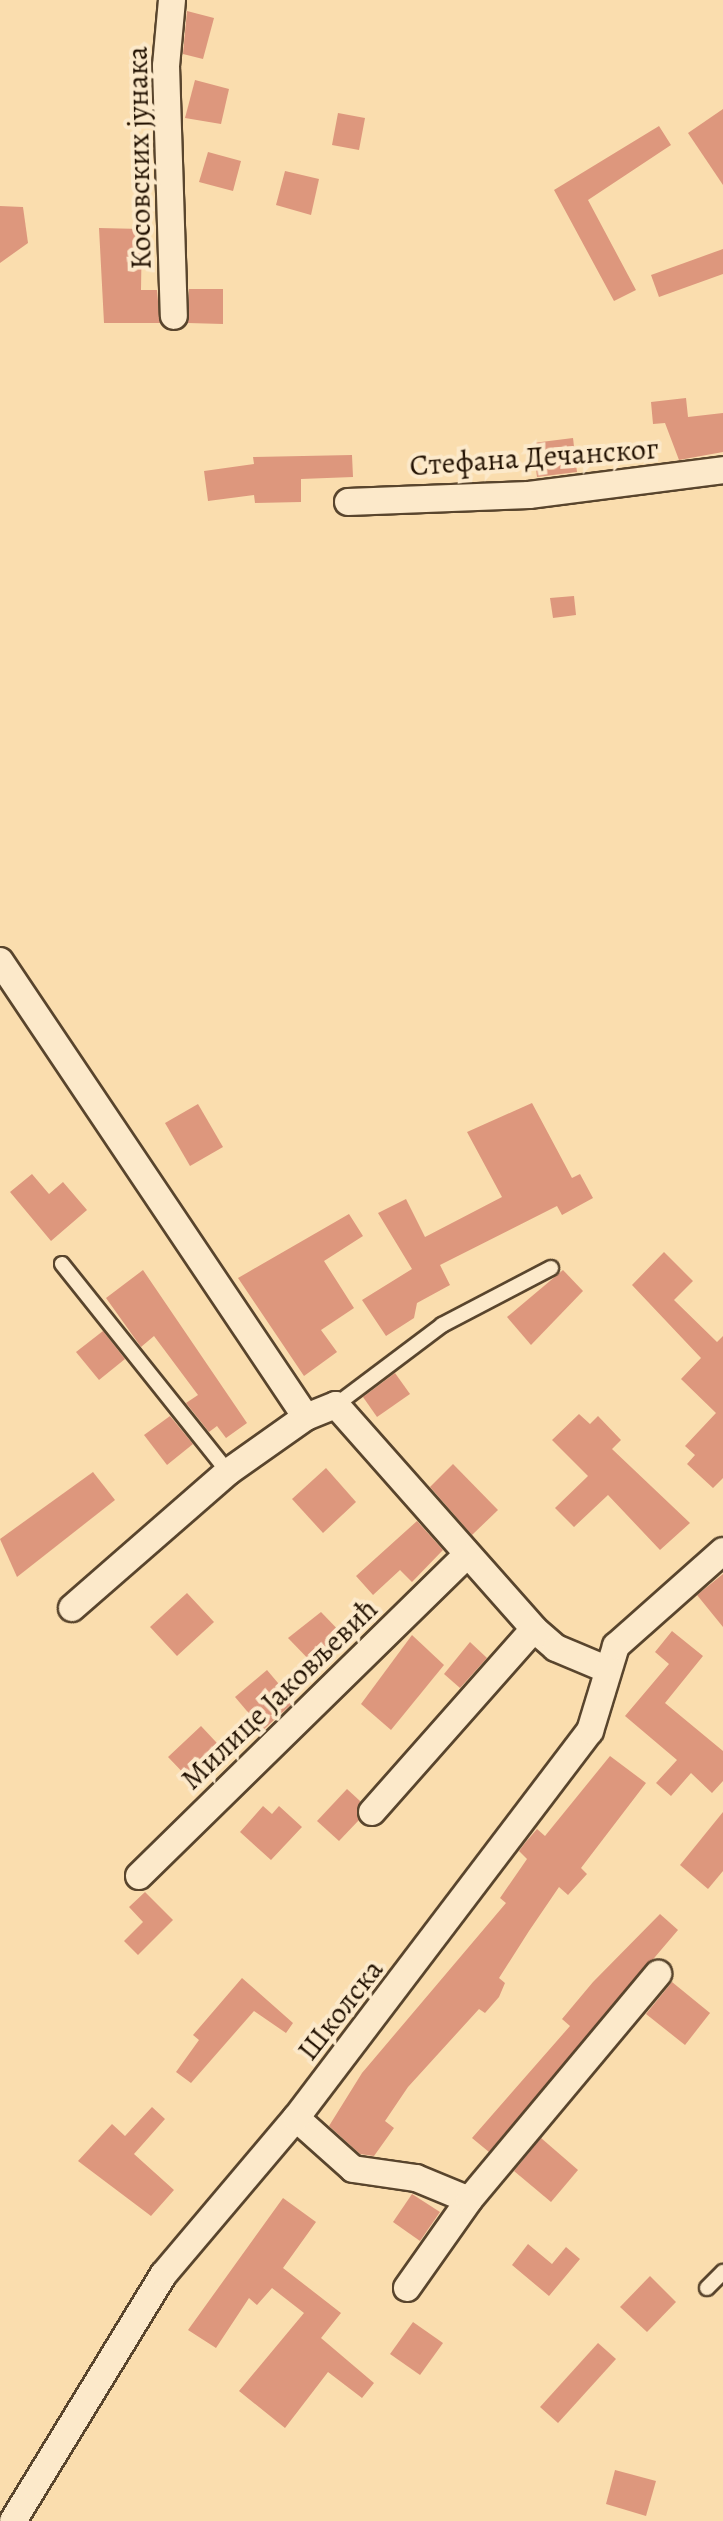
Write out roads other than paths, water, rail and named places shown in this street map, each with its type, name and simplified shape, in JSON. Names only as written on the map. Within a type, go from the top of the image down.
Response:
[{"type":"street","name":"Косовских јунака","points":[[172,0],[166,66],[174,316]]},
{"type":"street","name":"Стефана Дечанског","points":[[348,502],[529,495],[723,470]]},
{"type":"street","points":[[0,961],[306,1417]]},
{"type":"street","points":[[72,1608],[228,1472],[306,1417],[336,1405],[464,1558],[534,1629],[556,1648],[606,1669]]},
{"type":"street","name":"Школска","points":[[13,2521],[164,2274],[296,2118],[590,1731],[606,1669],[642,1616],[723,1551]]},
{"type":"street","name":"Милице Јаковљевић","points":[[139,1876],[464,1558]]},
{"type":"street","points":[[372,1812],[534,1629]]},
{"type":"street","points":[[407,2288],[469,2200],[658,1974]]},
{"type":"street","points":[[296,2118],[353,2169],[416,2178],[469,2200]]},
{"type":"lane","points":[[62,1264],[228,1472]]},
{"type":"lane","points":[[336,1405],[442,1325],[551,1268]]},
{"type":"lane","points":[[707,2288],[723,2272]]}]
